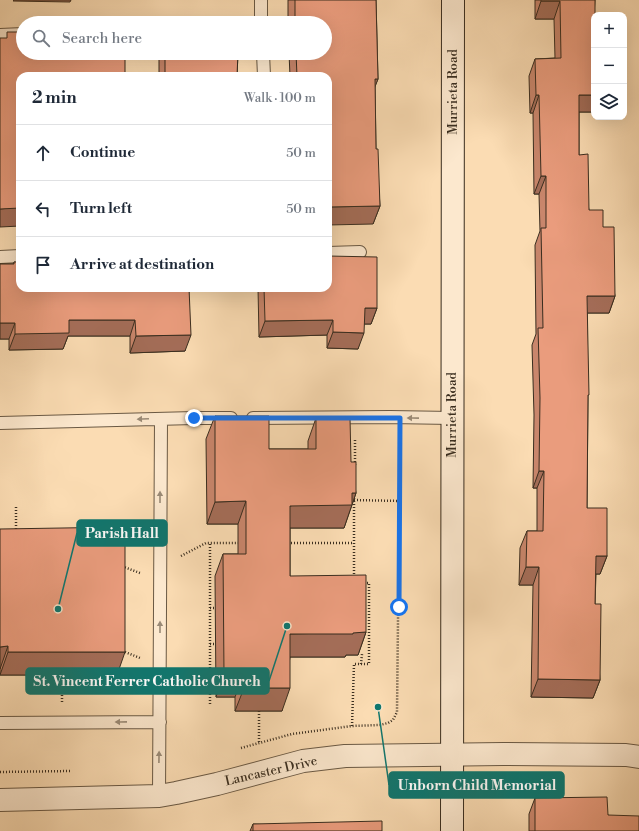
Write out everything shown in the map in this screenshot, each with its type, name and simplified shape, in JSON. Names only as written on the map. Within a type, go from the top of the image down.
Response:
[{"type":"main road","name":"Murrieta Road","points":[[452,831],[453,0]]},
{"type":"main road","name":"Lancaster Drive","points":[[0,800],[159,796],[176,794],[303,761],[346,756],[452,754],[626,755],[639,757]]},
{"type":"lane","points":[[261,0],[261,16]]},
{"type":"lane","points":[[0,35],[16,34]]},
{"type":"lane","points":[[263,60],[264,72]]},
{"type":"lane","points":[[332,252],[360,252]]},
{"type":"lane","points":[[0,256],[16,256]]},
{"type":"lane","points":[[0,423],[202,418],[452,418]]},
{"type":"lane","points":[[159,796],[161,419]]},
{"type":"lane","points":[[0,723],[160,722]]},
{"type":"path","points":[[355,472],[356,418]]},
{"type":"path","points":[[241,748],[292,734],[352,726],[380,725],[393,720],[398,712],[400,418]]},
{"type":"path","points":[[354,493],[354,583]]},
{"type":"path","points":[[354,500],[400,501]]},
{"type":"path","points":[[16,506],[16,533]]},
{"type":"path","points":[[160,566],[206,543],[245,543]]},
{"type":"path","points":[[210,543],[210,704]]},
{"type":"path","points":[[283,543],[354,543]]},
{"type":"path","points":[[352,726],[354,664],[369,664],[367,641],[369,583],[361,583]]},
{"type":"path","points":[[210,608],[215,608]]},
{"type":"path","points":[[210,644],[215,644]]},
{"type":"path","points":[[361,664],[362,654]]},
{"type":"path","points":[[62,675],[62,723]]},
{"type":"path","points":[[259,711],[259,744]]},
{"type":"path","points":[[0,772],[78,771]]},
{"type":"building","points":[[295,0],[376,0],[378,79],[375,79],[376,149],[378,149],[380,206],[332,207],[332,72],[297,72],[296,60],[332,60],[332,16],[295,16]]},
{"type":"building","points":[[595,0],[595,12],[591,12],[591,95],[579,95],[579,155],[588,154],[589,210],[603,210],[603,227],[614,227],[615,296],[587,296],[589,395],[587,508],[607,508],[607,556],[596,556],[595,604],[601,604],[600,680],[538,679],[539,567],[526,567],[527,531],[543,531],[544,471],[539,471],[540,398],[538,328],[543,328],[541,228],[546,228],[546,176],[541,176],[539,95],[536,95],[535,59],[561,58],[560,1],[541,1]]},
{"type":"building","points":[[7,32],[16,32],[16,60],[125,60],[125,72],[16,72],[16,208],[0,209],[0,38],[7,38]]},
{"type":"building","points":[[165,60],[238,60],[237,72],[165,72]]},
{"type":"building","points":[[332,256],[377,257],[377,308],[365,308],[364,333],[333,332],[333,320],[265,321],[264,292],[332,292]]},
{"type":"building","points":[[14,262],[16,262],[16,292],[189,292],[191,335],[136,336],[135,320],[69,320],[69,333],[15,334],[15,323],[0,323],[0,264],[14,264]]},
{"type":"building","points":[[215,416],[269,416],[269,449],[316,449],[316,418],[350,418],[351,462],[356,462],[356,493],[352,493],[352,505],[290,506],[290,576],[366,575],[366,632],[353,634],[290,634],[290,688],[244,688],[244,674],[224,674],[223,554],[246,554],[246,501],[215,502]]},
{"type":"building","points":[[125,527],[125,652],[8,652],[8,646],[0,647],[0,529]]},
{"type":"building","points":[[607,797],[608,815],[639,816],[639,831],[535,831],[535,798]]},
{"type":"building","points":[[382,821],[382,831],[253,831],[253,824]]},
{"type":"place","name":"Parish Hall","points":[[58,609]]},
{"type":"place","name":"St. Vincent Ferrer Catholic Church","points":[[287,626]]},
{"type":"place","name":"Unborn Child Memorial","points":[[378,707]]},
{"type":"route","points":[[194,418],[400,418],[399,607]]}]
